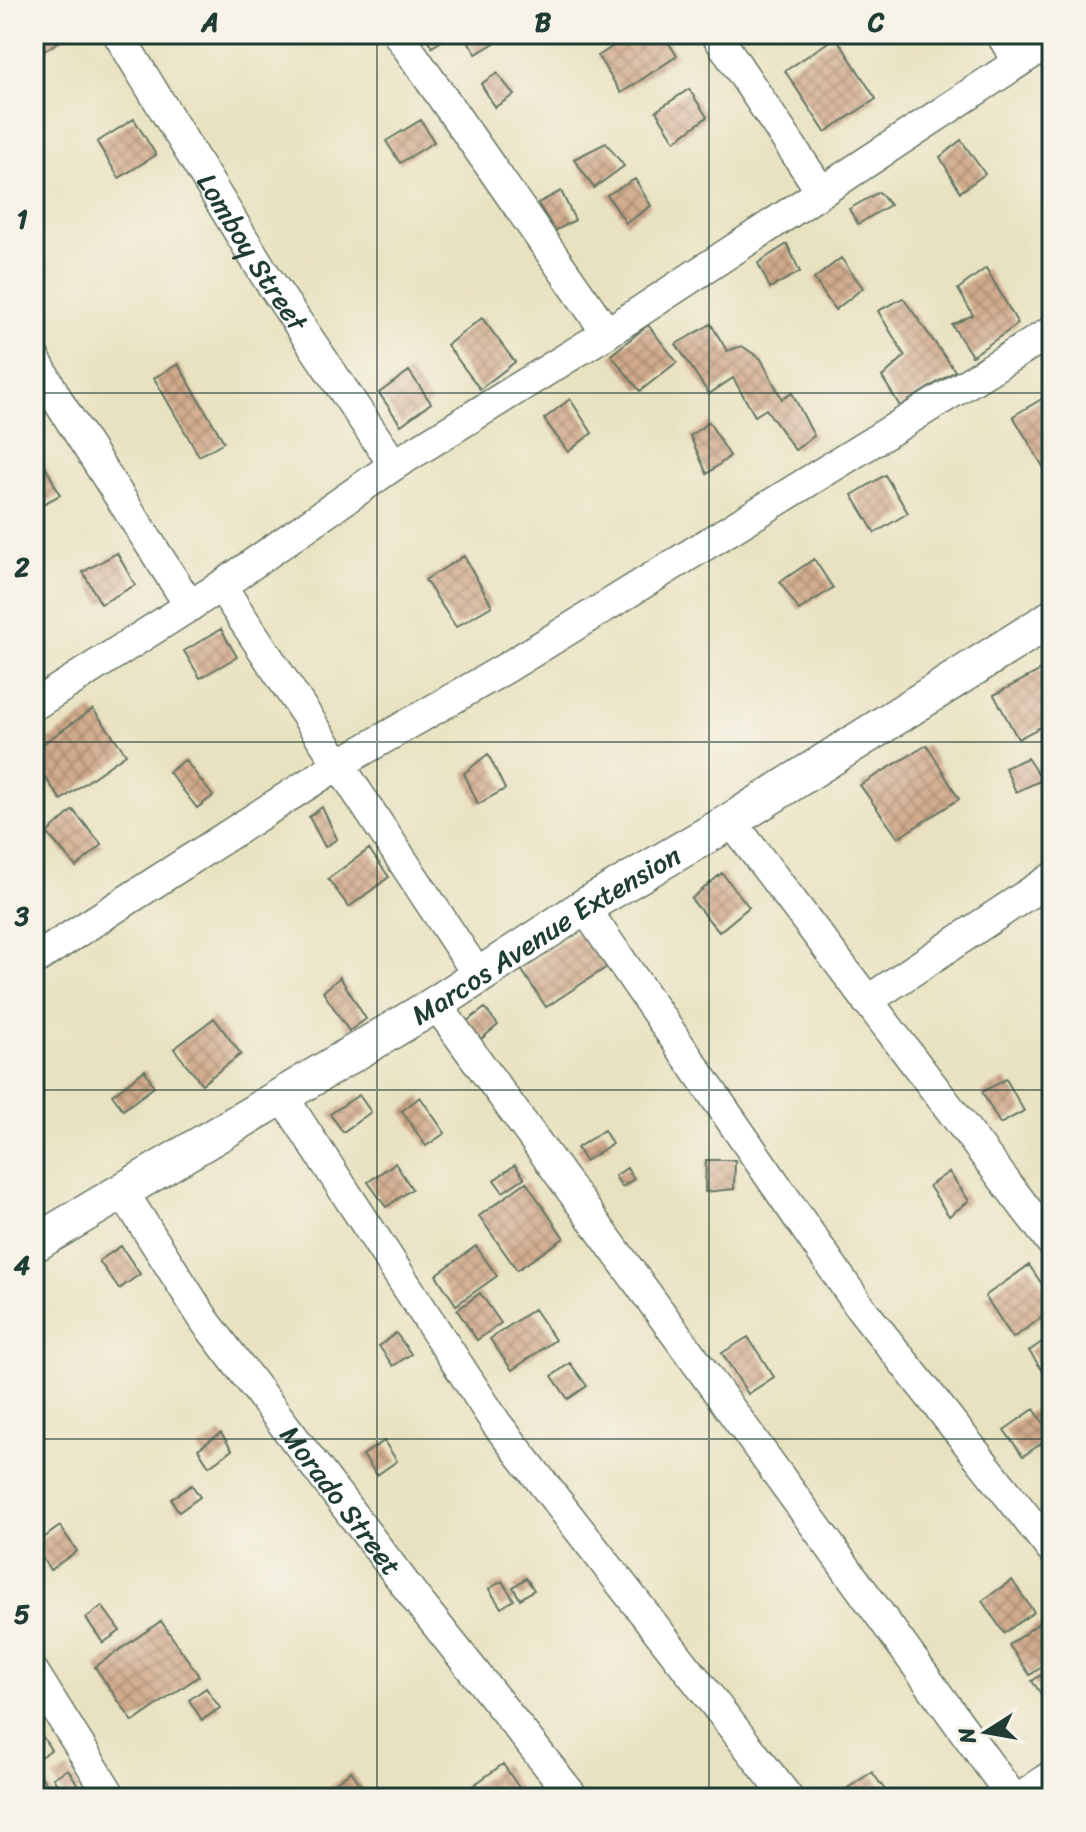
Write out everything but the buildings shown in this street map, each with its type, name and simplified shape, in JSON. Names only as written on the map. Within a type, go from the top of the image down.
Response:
[{"type":"street","name":"Lomboy Street","points":[[118,34],[264,273],[394,465]]},
{"type":"street","points":[[398,34],[607,333]]},
{"type":"street","points":[[716,34],[821,191]]},
{"type":"street","points":[[1001,34],[1017,60]]},
{"type":"street","points":[[34,705],[221,586],[394,465],[607,333],[1017,60],[1052,40]]},
{"type":"street","points":[[34,960],[339,764],[506,668],[1052,331]]},
{"type":"street","points":[[34,357],[60,404],[190,606]]},
{"type":"street","points":[[221,586],[478,975]]},
{"type":"street","name":"Marcos Avenue Extension","points":[[34,1244],[436,1004],[584,907],[731,821],[1052,618]]},
{"type":"street","points":[[731,821],[1052,1243]]},
{"type":"street","points":[[867,1001],[1052,878]]},
{"type":"street","points":[[584,907],[860,1307],[1052,1550]]},
{"type":"street","points":[[436,1004],[1013,1798]]},
{"type":"street","points":[[283,1097],[496,1423],[788,1798]]},
{"type":"street","name":"Morado Street","points":[[123,1192],[205,1321],[417,1600],[574,1798]]},
{"type":"street","points":[[34,1673],[112,1798]]},
{"type":"street","points":[[1021,1798],[1052,1775]]}]
